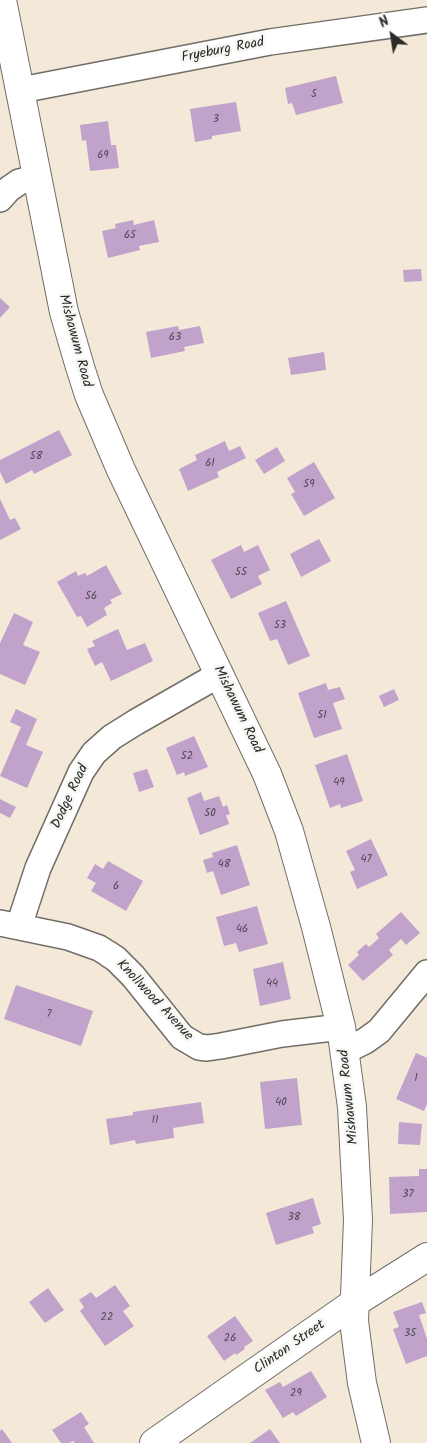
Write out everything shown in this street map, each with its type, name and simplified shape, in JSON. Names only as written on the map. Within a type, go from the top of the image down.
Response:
[{"type":"main road","name":"Mishawum Road","points":[[2,0],[64,312],[89,395],[125,478],[267,774],[289,831],[316,927],[343,1037],[354,1137],[358,1212],[354,1303],[358,1358],[365,1399],[376,1443]]},
{"type":"main road","name":"Clinton Street","points":[[154,1443],[354,1303],[427,1257]]},
{"type":"street","name":"Fryeburg Road","points":[[21,90],[270,42],[427,20]]},
{"type":"street","points":[[0,199],[18,183],[38,177]]},
{"type":"street","name":"Dodge Road","points":[[10,924],[38,868],[81,772],[94,753],[112,737],[220,674]]},
{"type":"street","name":"Knollwood Avenue","points":[[10,924],[68,937],[108,953],[132,976],[182,1037],[199,1047],[207,1048],[282,1034],[343,1037],[355,1046],[374,1035],[427,973]]},
{"type":"building","points":[[336,76],[343,103],[296,115],[292,103],[288,104],[285,88]]},
{"type":"building","points":[[236,102],[241,131],[212,136],[212,139],[195,142],[190,109]]},
{"type":"building","points":[[108,121],[111,145],[116,145],[119,168],[90,171],[86,140],[82,141],[80,125]]},
{"type":"building","points":[[133,220],[134,225],[154,220],[159,242],[139,246],[140,250],[108,258],[102,231],[116,228],[115,224]]},
{"type":"building","points":[[421,269],[422,281],[404,282],[403,270]]},
{"type":"building","points":[[0,298],[10,307],[0,318]]},
{"type":"building","points":[[178,326],[179,330],[200,326],[204,343],[184,347],[185,351],[151,358],[146,332]]},
{"type":"building","points":[[324,352],[326,370],[291,375],[288,358]]},
{"type":"building","points":[[59,430],[72,455],[34,474],[32,470],[6,484],[0,472],[0,460]]},
{"type":"building","points":[[225,441],[229,451],[240,446],[246,458],[217,472],[219,477],[188,491],[179,469],[197,460],[195,455]]},
{"type":"building","points":[[277,447],[285,461],[264,474],[255,460]]},
{"type":"building","points":[[314,462],[335,498],[304,516],[291,494],[295,492],[287,478]]},
{"type":"building","points":[[0,499],[10,520],[15,518],[21,529],[0,540]]},
{"type":"building","points":[[319,539],[331,561],[301,577],[290,554]]},
{"type":"building","points":[[241,545],[244,552],[258,545],[270,570],[258,576],[262,584],[231,599],[211,560]]},
{"type":"building","points":[[106,565],[122,594],[110,600],[112,603],[104,608],[107,615],[87,627],[81,616],[77,617],[57,582],[76,571],[78,576],[85,573],[87,576]]},
{"type":"building","points":[[286,601],[310,656],[288,665],[277,639],[270,641],[258,613]]},
{"type":"building","points":[[14,613],[33,622],[23,645],[40,652],[25,685],[0,674],[0,643]]},
{"type":"building","points":[[118,629],[127,650],[145,643],[153,661],[111,681],[102,662],[95,666],[87,649],[95,646],[92,641]]},
{"type":"building","points":[[326,683],[328,690],[340,687],[345,699],[333,703],[342,729],[314,738],[298,693]]},
{"type":"building","points":[[394,689],[399,700],[384,707],[379,696]]},
{"type":"building","points":[[16,709],[37,719],[26,745],[43,752],[27,788],[0,776],[21,727],[10,722]]},
{"type":"building","points":[[194,736],[208,767],[185,776],[184,772],[177,775],[166,748]]},
{"type":"building","points":[[347,754],[363,801],[341,808],[340,804],[330,808],[315,765]]},
{"type":"building","points":[[147,769],[154,787],[139,792],[133,773]]},
{"type":"building","points":[[201,792],[204,801],[219,796],[223,807],[227,805],[230,814],[226,815],[229,824],[200,835],[187,798]]},
{"type":"building","points":[[0,799],[16,807],[10,818],[0,813]]},
{"type":"building","points":[[371,839],[388,875],[357,889],[350,872],[355,870],[346,851]]},
{"type":"building","points":[[237,845],[250,885],[221,895],[213,871],[207,873],[203,860],[213,857],[212,853]]},
{"type":"building","points":[[108,861],[143,881],[126,911],[91,891],[96,883],[87,878],[95,864],[103,869]]},
{"type":"building","points":[[257,906],[268,944],[239,952],[236,943],[224,946],[216,917]]},
{"type":"building","points":[[401,912],[420,933],[406,945],[401,939],[389,950],[393,955],[363,981],[348,965],[359,955],[357,952],[366,944],[369,947],[379,938],[376,934]]},
{"type":"building","points":[[283,962],[291,999],[260,1006],[253,969]]},
{"type":"building","points":[[16,985],[93,1011],[81,1046],[4,1019]]},
{"type":"building","points":[[416,1053],[427,1058],[427,1104],[424,1111],[396,1099]]},
{"type":"building","points":[[297,1078],[302,1125],[265,1129],[260,1082]]},
{"type":"building","points":[[201,1102],[204,1123],[173,1128],[174,1138],[136,1144],[135,1140],[110,1145],[106,1119],[133,1115],[133,1112]]},
{"type":"building","points":[[399,1122],[422,1124],[420,1145],[398,1144]]},
{"type":"building","points":[[419,1169],[427,1169],[427,1212],[390,1214],[389,1177],[419,1176]]},
{"type":"building","points":[[313,1198],[321,1224],[312,1227],[314,1233],[276,1245],[266,1213]]},
{"type":"building","points":[[115,1285],[130,1306],[123,1311],[134,1326],[105,1346],[80,1311],[84,1307],[79,1300],[91,1292],[96,1298]]},
{"type":"building","points":[[48,1288],[64,1310],[45,1323],[29,1302]]},
{"type":"building","points":[[422,1302],[426,1313],[419,1315],[427,1339],[427,1356],[406,1364],[393,1329],[399,1327],[393,1312]]},
{"type":"building","points":[[235,1316],[253,1341],[244,1347],[245,1349],[224,1361],[207,1336]]},
{"type":"building","points":[[311,1371],[327,1397],[296,1416],[293,1412],[283,1418],[265,1390],[280,1382],[283,1387]]},
{"type":"building","points":[[81,1412],[89,1424],[84,1427],[94,1443],[75,1443],[73,1441],[61,1443],[52,1430]]},
{"type":"building","points":[[2,1429],[12,1443],[0,1443],[0,1431]]},
{"type":"building","points":[[270,1429],[280,1443],[250,1443]]}]
